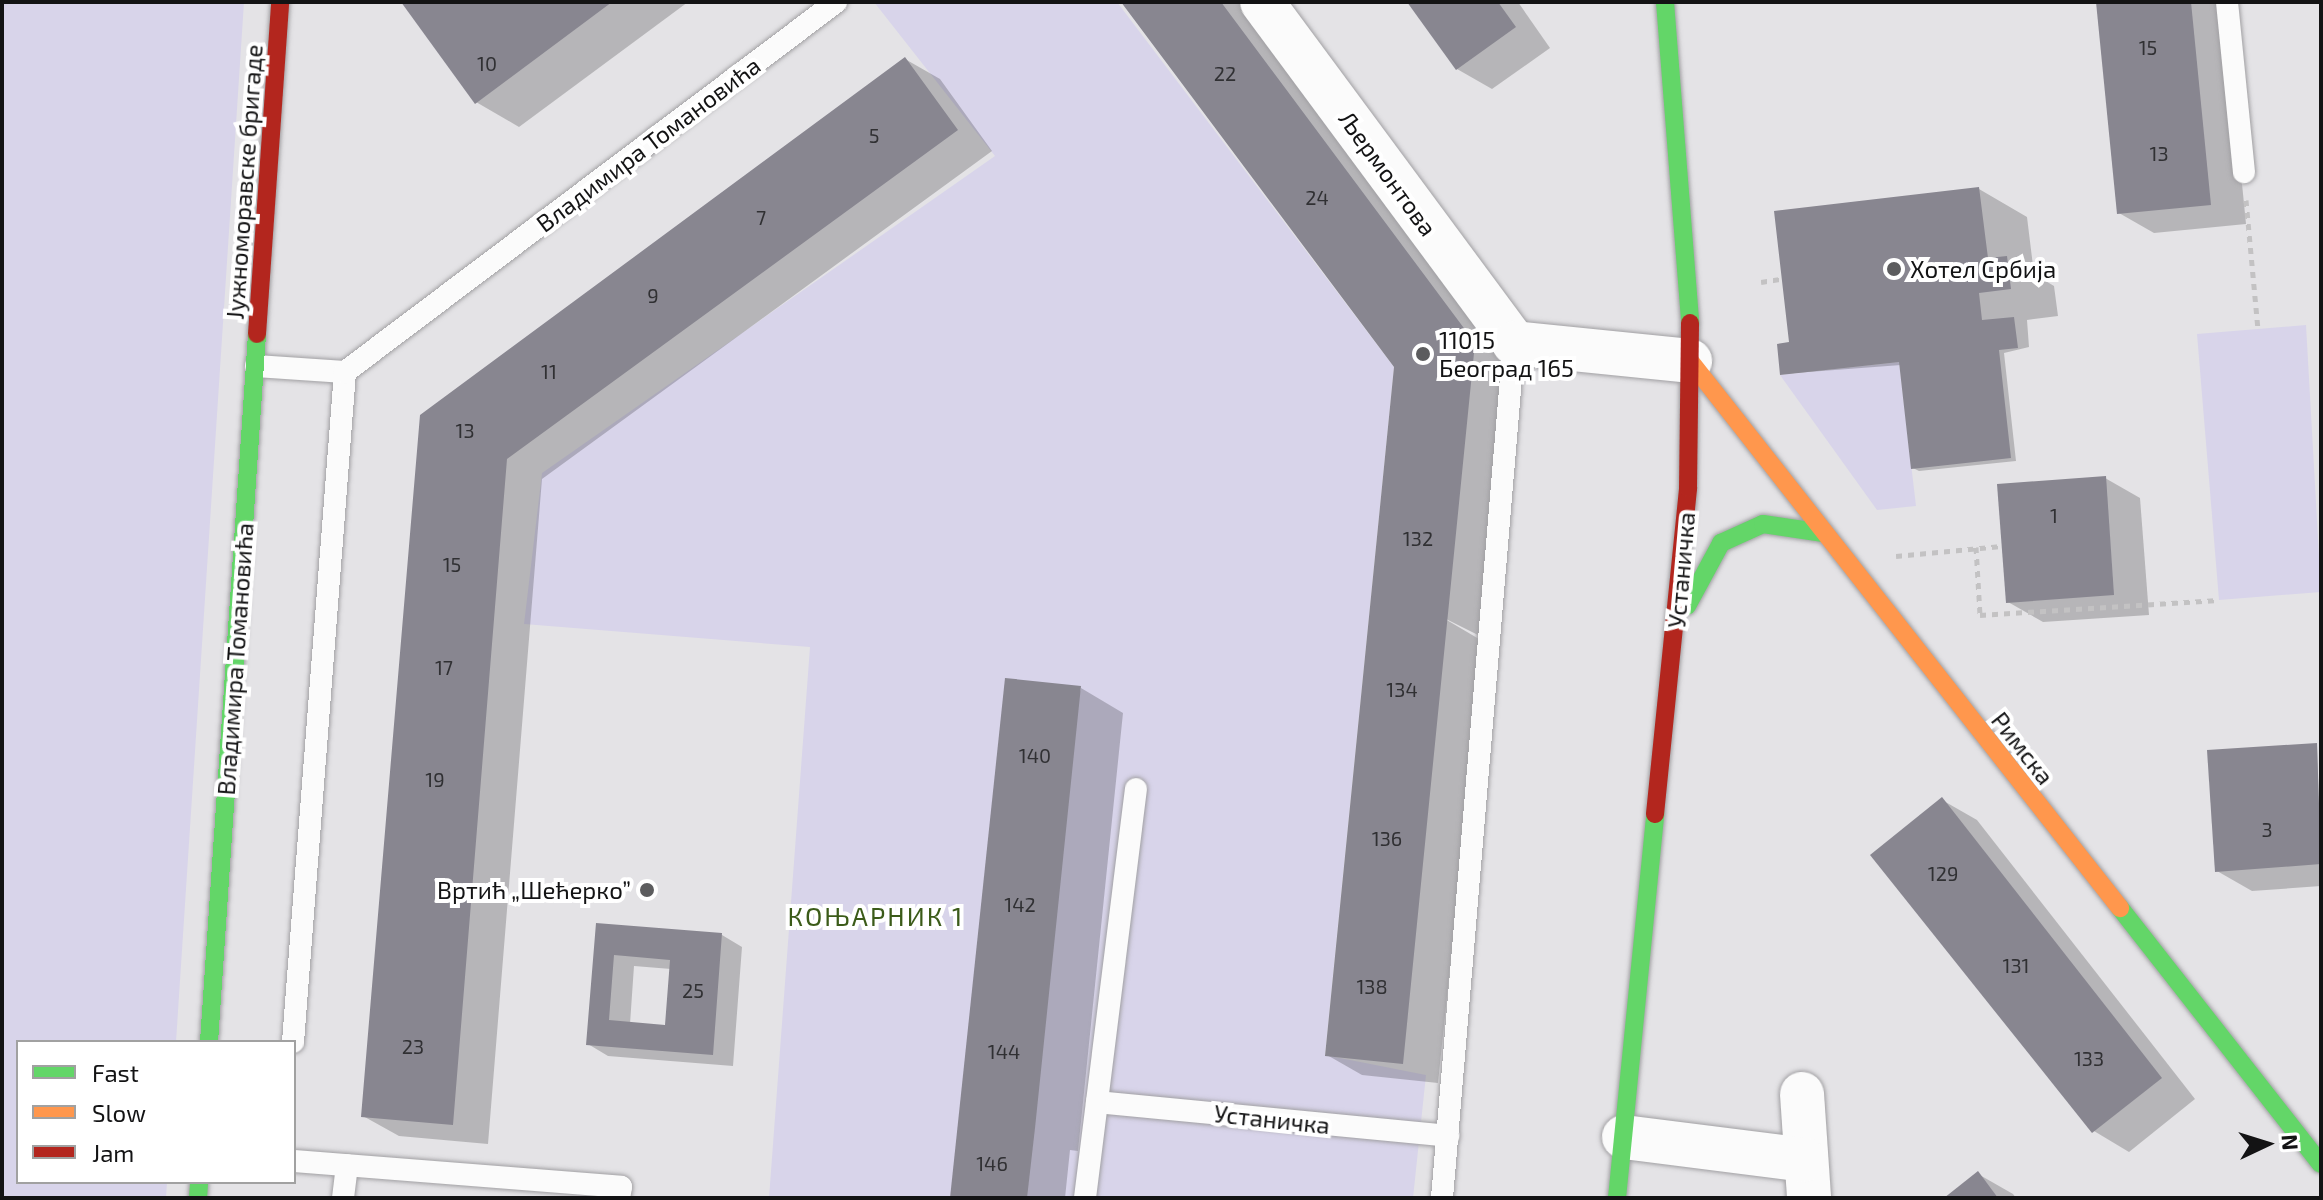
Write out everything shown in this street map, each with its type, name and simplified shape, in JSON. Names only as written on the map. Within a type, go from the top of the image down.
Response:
[{"type":"street","name":"Јужноморавске бригаде","points":[[256,366],[280,2]]},
{"type":"street","name":"Љермонтова","points":[[1262,2],[1514,343]]},
{"type":"street","name":"Устаничка","points":[[1617,1198],[1676,631],[1690,361],[1689,256],[1665,2]]},
{"type":"street","points":[[1514,343],[1690,361]]},
{"type":"street","name":"Римска","points":[[1690,361],[2321,1164]]},
{"type":"street","name":"Владимира Томановића","points":[[209,1040],[256,366]]},
{"type":"street","points":[[1676,631],[1721,543],[1763,524],[1823,533]]},
{"type":"street","points":[[1624,1137],[1807,1179],[1802,1094]]},
{"type":"lane","name":"Владимира Томановића","points":[[345,372],[836,2]]},
{"type":"lane","points":[[2227,2],[2244,172]]},
{"type":"lane","points":[[1442,1198],[1514,343]]},
{"type":"lane","points":[[256,366],[345,372],[293,1040]]},
{"type":"lane","points":[[1085,1198],[1136,789]]},
{"type":"lane","name":"Устаничка","points":[[1097,1102],[1448,1136]]},
{"type":"lane","points":[[296,1161],[621,1187],[619,1198]]},
{"type":"lane","points":[[343,1198],[347,1165]]},
{"type":"path","points":[[2244,172],[2258,329]]},
{"type":"path","points":[[1761,282],[1781,279]]},
{"type":"path","points":[[1895,556],[2002,546]]},
{"type":"path","points":[[1976,547],[1980,615],[2219,600]]},
{"type":"shaded area","points":[[2,2],[244,2],[176,1040],[16,1040],[16,1184],[167,1184],[166,1198],[2,1198]]},
{"type":"shaded area","points":[[874,2],[1117,2],[1394,367],[1325,1055],[1426,1075],[1413,1198],[769,1198],[810,647],[524,624],[542,473],[995,156]]},
{"type":"shaded area","points":[[2306,325],[2321,592],[2219,600],[2197,334]]},
{"type":"shaded area","points":[[1899,362],[1916,506],[1877,510],[1780,375]]},
{"type":"building","points":[[401,2],[612,2],[475,104]]},
{"type":"building","points":[[1121,2],[1221,2],[1475,343],[1403,1064],[1325,1056],[1394,367]]},
{"type":"building","points":[[1407,2],[1498,2],[1516,27],[1456,70]]},
{"type":"building","points":[[2096,2],[2191,2],[2211,205],[2117,214]]},
{"type":"building","points":[[905,57],[958,130],[507,459],[453,1125],[361,1117],[420,415]]},
{"type":"building","points":[[1979,187],[1988,258],[2007,256],[2011,289],[1979,293],[1982,320],[2014,317],[2018,348],[1999,350],[2011,458],[1911,469],[1899,362],[1780,375],[1777,344],[1789,342],[1774,211]]},
{"type":"building","points":[[2106,476],[2114,595],[2006,603],[1997,484]]},
{"type":"building","points":[[1005,678],[1081,686],[1035,1128],[1027,1198],[950,1198]]},
{"type":"building","points":[[2317,743],[2321,864],[2215,872],[2207,750]]},
{"type":"building","points":[[1942,797],[2162,1078],[2092,1133],[1870,855]]},
{"type":"building","points":[[596,923],[722,933],[713,1055],[586,1045]],"holes":[[[614,955],[670,960],[665,1025],[609,1020]]]},
{"type":"building","points":[[1978,1171],[1998,1198],[1944,1198]]},
{"type":"traffic: fast","points":[[1665,2],[1690,323]]},
{"type":"traffic: fast","points":[[209,1040],[257,334]]},
{"type":"traffic: fast","points":[[1687,606],[1721,543],[1763,524],[1823,533]]},
{"type":"traffic: fast","points":[[1617,1198],[1655,814]]},
{"type":"traffic: fast","points":[[2120,908],[2321,1164]]},
{"type":"traffic: fast","points":[[198,1198],[199,1184]]},
{"type":"traffic: slow","points":[[1690,361],[2120,908]]},
{"type":"traffic: jam","points":[[257,334],[280,2]]},
{"type":"traffic: jam","points":[[1655,814],[1688,488],[1690,323]]},
{"type":"place","name":"Хотел Србија","points":[[1894,269]]},
{"type":"place","name":"11015 Београд 165","points":[[1423,354]]},
{"type":"place","name":"Вртић „Шећерко”","points":[[647,890]]},
{"type":"district","name":"КОЊАРНИК 1","points":[[876,916]]}]
